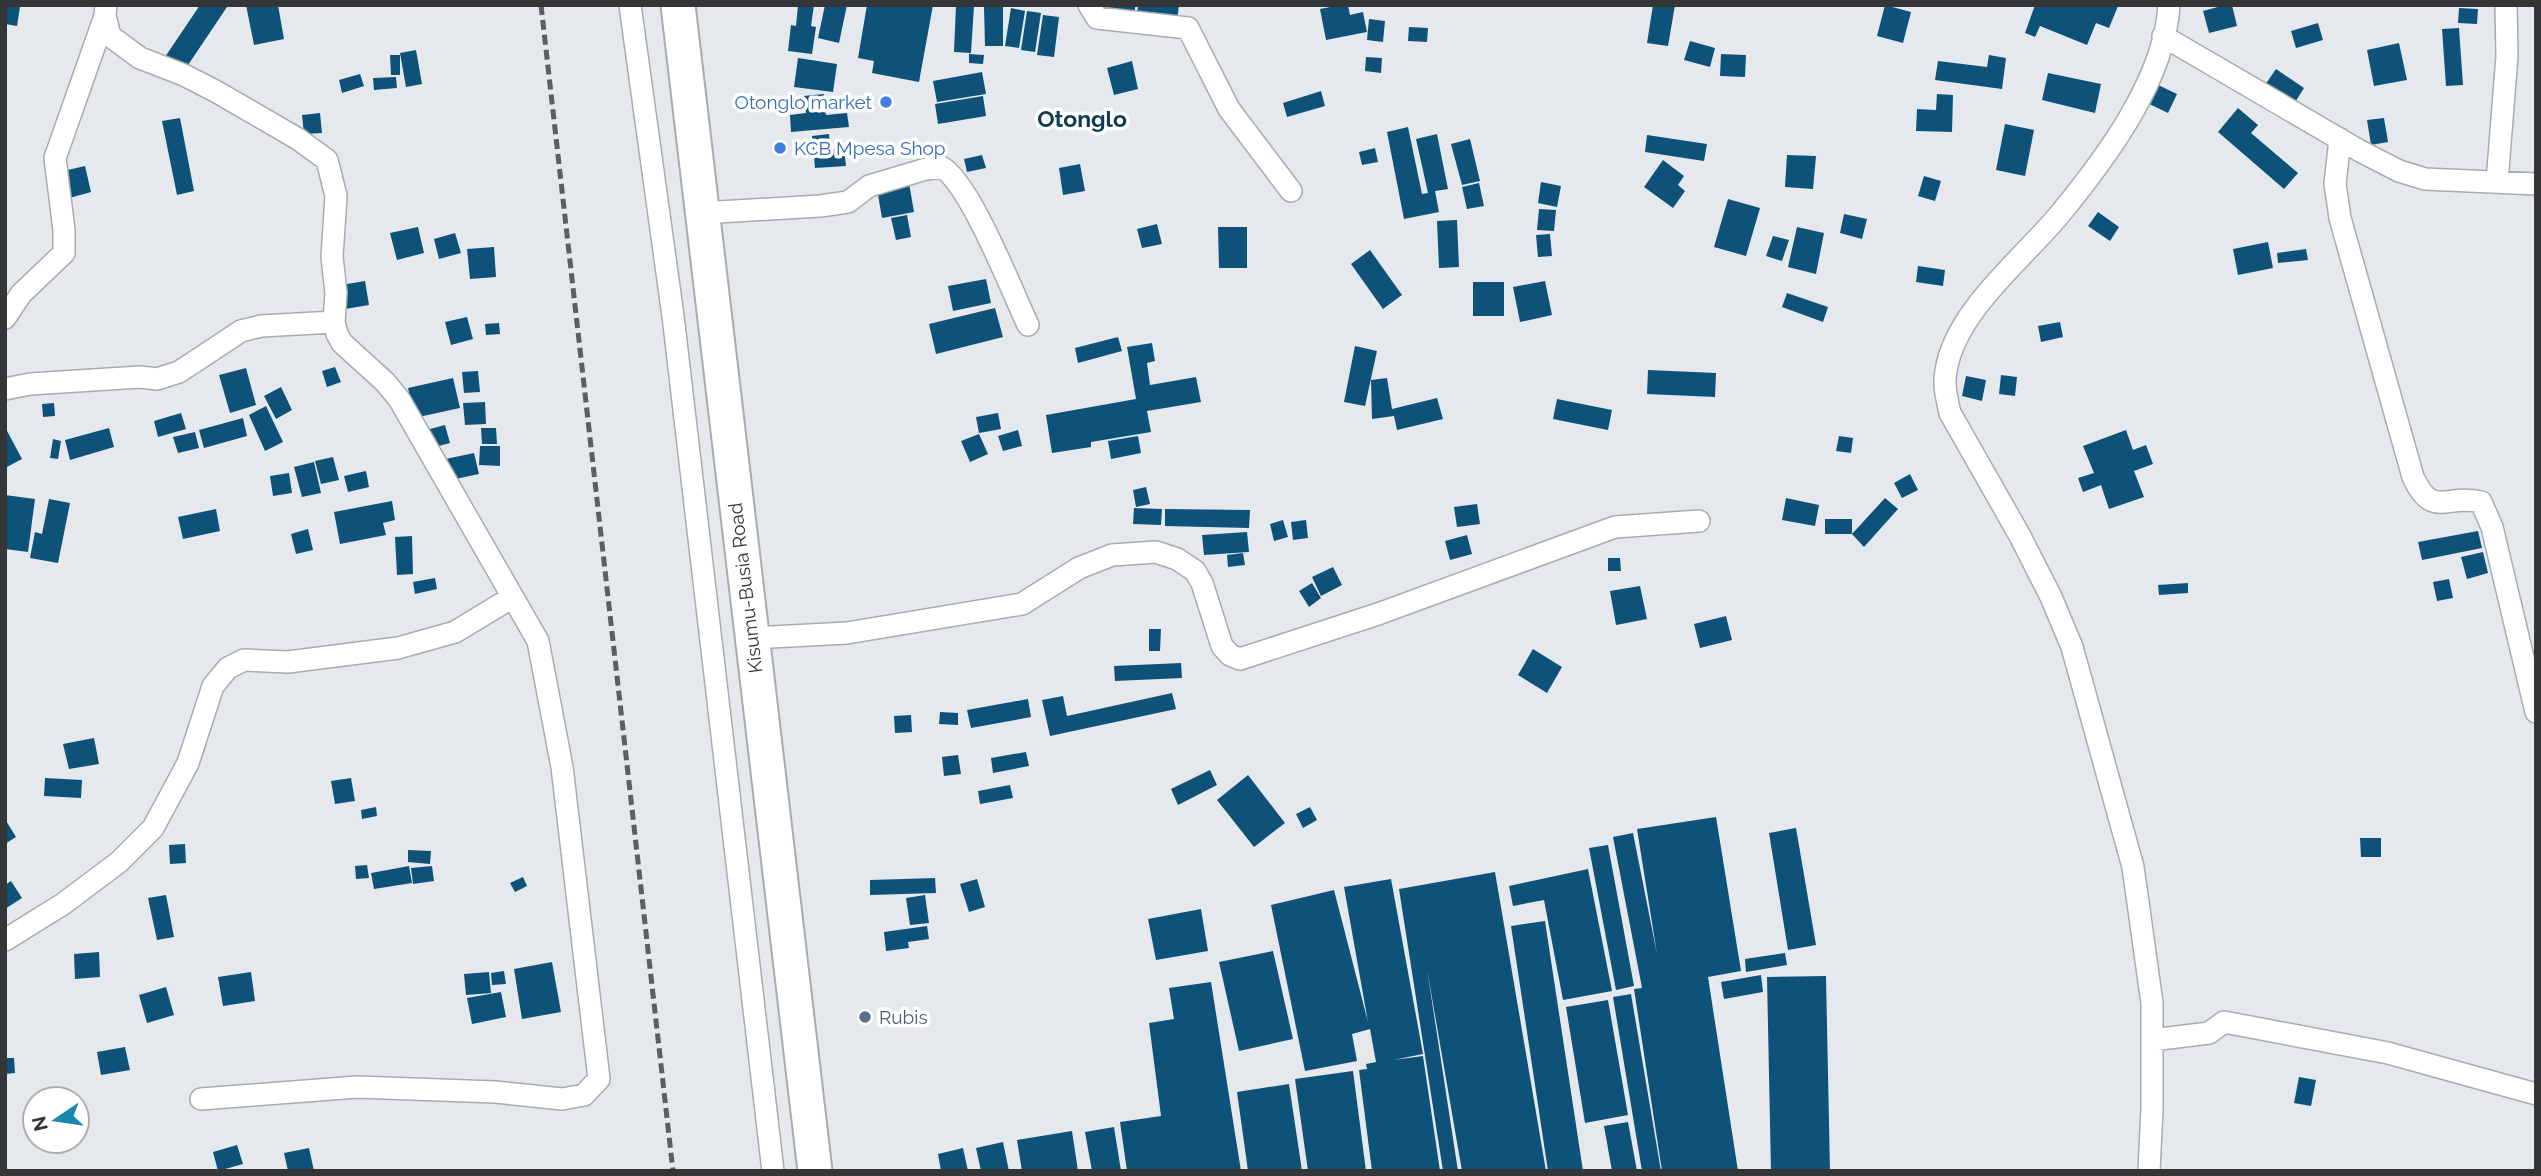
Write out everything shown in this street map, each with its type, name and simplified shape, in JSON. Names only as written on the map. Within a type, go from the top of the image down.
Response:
[{"type":"highway","name":"Kisumu-Busia Road","points":[[678,5],[815,1171]]},
{"type":"street","points":[[630,5],[673,316],[773,1171]]},
{"type":"street","points":[[1089,5],[1097,18],[1188,28],[1229,109],[1292,191]]},
{"type":"street","points":[[2149,1171],[2152,1003],[2133,867],[2073,647],[2020,536],[1950,413],[1945,390],[1946,370],[1954,344],[1981,302],[2059,215],[2117,138],[2153,72],[2169,5]]},
{"type":"street","points":[[2497,182],[2507,56],[2506,5]]},
{"type":"street","points":[[5,318],[21,294],[64,253],[64,230],[55,158],[106,11]]},
{"type":"street","points":[[106,11],[110,36],[140,58],[184,75],[217,92],[327,160],[335,196],[332,257],[336,293],[334,322],[342,343],[399,398],[511,598],[538,640],[562,767],[598,1079],[584,1095],[562,1099],[495,1092],[357,1087],[201,1099]]},
{"type":"street","points":[[2163,36],[2340,139],[2412,176],[2536,184]]},
{"type":"street","points":[[2340,139],[2335,184],[2340,218],[2413,477],[2428,500],[2437,503],[2467,498],[2481,502],[2487,512],[2536,712]]},
{"type":"street","points":[[701,213],[848,202],[869,186],[941,167],[954,177],[968,196],[1028,325]]},
{"type":"street","points":[[5,389],[30,384],[140,377],[157,379],[179,372],[241,331],[261,326],[334,322]]},
{"type":"street","points":[[751,638],[847,633],[1022,604],[1079,568],[1112,555],[1156,552],[1177,559],[1195,571],[1202,583],[1222,646],[1230,655],[1240,659],[1378,614],[1615,527],[1699,521]]},
{"type":"street","points":[[5,940],[119,862],[153,828],[188,764],[213,686],[228,668],[244,660],[288,662],[398,648],[455,632],[511,598]]},
{"type":"street","points":[[2152,1041],[2209,1032],[2224,1022],[2388,1053],[2536,1094]]},
{"type":"building","points":[[5,5],[20,7],[17,26],[5,24]]},
{"type":"building","points":[[200,5],[227,7],[184,71],[165,57]]},
{"type":"building","points":[[246,5],[278,5],[284,39],[254,45]]},
{"type":"building","points":[[798,5],[814,5],[811,26],[816,27],[812,54],[788,51],[791,25],[796,26]]},
{"type":"building","points":[[825,5],[847,5],[839,43],[818,38]]},
{"type":"building","points":[[867,5],[933,5],[919,82],[872,73],[874,61],[858,58]]},
{"type":"building","points":[[956,5],[974,6],[971,53],[954,52]]},
{"type":"building","points":[[1003,5],[1003,46],[985,46],[984,7]]},
{"type":"building","points":[[1101,5],[1135,5],[1135,17],[1100,15]]},
{"type":"building","points":[[1138,5],[1179,5],[1177,21],[1137,16]]},
{"type":"building","points":[[1348,5],[1350,15],[1363,12],[1367,32],[1326,40],[1320,9]]},
{"type":"building","points":[[1653,5],[1675,5],[1668,46],[1647,43]]},
{"type":"building","points":[[1885,5],[1911,12],[1903,43],[1877,36]]},
{"type":"building","points":[[2035,5],[2118,6],[2109,28],[2096,23],[2087,45],[2040,26],[2035,37],[2025,33]]},
{"type":"building","points":[[2232,5],[2237,26],[2209,33],[2203,11]]},
{"type":"building","points":[[1011,8],[1025,11],[1019,48],[1005,46]]},
{"type":"building","points":[[2459,8],[2478,9],[2477,24],[2458,23]]},
{"type":"building","points":[[1027,11],[1041,13],[1035,52],[1021,50]]},
{"type":"building","points":[[1043,15],[1059,17],[1054,57],[1037,55]]},
{"type":"building","points":[[1369,19],[1385,21],[1383,42],[1367,40]]},
{"type":"building","points":[[2318,23],[2323,40],[2296,48],[2291,31]]},
{"type":"building","points":[[1409,27],[1428,28],[1427,42],[1408,41]]},
{"type":"building","points":[[2459,28],[2463,85],[2446,86],[2442,29]]},
{"type":"building","points":[[1690,41],[1715,48],[1710,67],[1684,60]]},
{"type":"building","points":[[2399,43],[2407,80],[2374,86],[2367,50]]},
{"type":"building","points":[[416,50],[422,84],[406,87],[400,53]]},
{"type":"building","points":[[969,54],[984,55],[983,64],[969,63]]},
{"type":"building","points":[[1721,54],[1746,55],[1745,77],[1720,76]]},
{"type":"building","points":[[390,55],[400,55],[400,75],[391,75]]},
{"type":"building","points":[[1989,55],[2006,58],[2002,89],[1935,80],[1938,61],[1987,67]]},
{"type":"building","points":[[1366,57],[1382,58],[1381,73],[1365,71]]},
{"type":"building","points":[[798,58],[837,64],[833,92],[794,87]]},
{"type":"building","points":[[1132,61],[1138,89],[1114,95],[1107,68]]},
{"type":"building","points":[[2276,69],[2304,88],[2294,104],[2265,85]]},
{"type":"building","points":[[982,72],[986,94],[937,102],[933,81]]},
{"type":"building","points":[[2048,73],[2101,84],[2095,113],[2042,100]]},
{"type":"building","points":[[360,74],[364,86],[342,93],[339,80]]},
{"type":"building","points":[[396,77],[397,88],[374,90],[373,78]]},
{"type":"building","points":[[2152,82],[2177,94],[2168,113],[2143,101]]},
{"type":"building","points":[[1321,91],[1325,106],[1287,117],[1283,103]]},
{"type":"building","points":[[824,94],[826,115],[847,113],[849,127],[791,132],[790,115],[806,113],[804,96]]},
{"type":"building","points":[[1937,94],[1953,95],[1952,132],[1916,131],[1917,109],[1936,110]]},
{"type":"building","points":[[983,96],[986,116],[938,124],[935,104]]},
{"type":"building","points":[[2238,108],[2258,125],[2251,133],[2298,173],[2284,189],[2218,132]]},
{"type":"building","points":[[320,113],[322,133],[304,134],[302,115]]},
{"type":"building","points":[[180,118],[194,191],[177,195],[162,121]]},
{"type":"building","points":[[2384,118],[2388,142],[2371,145],[2367,120]]},
{"type":"building","points":[[2005,124],[2034,130],[2025,176],[1996,170]]},
{"type":"building","points":[[1408,127],[1422,194],[1428,193],[1416,139],[1437,134],[1448,189],[1435,191],[1439,212],[1404,219],[1387,132]]},
{"type":"building","points":[[829,134],[830,150],[844,149],[846,166],[815,168],[812,136]]},
{"type":"building","points":[[1647,135],[1707,144],[1704,161],[1645,152]]},
{"type":"building","points":[[1470,139],[1480,181],[1462,185],[1451,144]]},
{"type":"building","points":[[1375,148],[1378,162],[1362,165],[1359,152]]},
{"type":"building","points":[[982,155],[986,168],[967,172],[964,159]]},
{"type":"building","points":[[1787,155],[1816,156],[1813,189],[1785,187]]},
{"type":"building","points":[[1663,160],[1684,176],[1678,185],[1685,191],[1673,208],[1644,187]]},
{"type":"building","points":[[1080,164],[1085,191],[1063,195],[1059,168]]},
{"type":"building","points":[[85,166],[91,192],[66,199],[59,172]]},
{"type":"building","points":[[1924,176],[1941,181],[1935,201],[1918,196]]},
{"type":"building","points":[[1541,182],[1561,186],[1557,207],[1538,203]]},
{"type":"building","points":[[909,183],[914,212],[882,218],[877,189]]},
{"type":"building","points":[[1479,183],[1484,206],[1467,209],[1462,187]]},
{"type":"building","points":[[1728,199],[1760,208],[1746,256],[1714,247]]},
{"type":"building","points":[[1539,209],[1556,210],[1554,231],[1537,230]]},
{"type":"building","points":[[2098,212],[2119,227],[2110,241],[2088,226]]},
{"type":"building","points":[[1844,214],[1867,219],[1862,239],[1840,233]]},
{"type":"building","points":[[907,215],[911,237],[896,240],[891,218]]},
{"type":"building","points":[[1457,220],[1459,267],[1439,268],[1437,221]]},
{"type":"building","points":[[1157,224],[1162,244],[1142,248],[1137,229]]},
{"type":"building","points":[[418,227],[424,253],[397,260],[390,233]]},
{"type":"building","points":[[1218,227],[1247,227],[1247,268],[1219,268]]},
{"type":"building","points":[[1797,227],[1824,233],[1816,274],[1788,267]]},
{"type":"building","points":[[455,233],[461,253],[439,259],[434,239]]},
{"type":"building","points":[[1550,234],[1552,256],[1538,257],[1536,235]]},
{"type":"building","points":[[1773,236],[1789,240],[1782,261],[1766,256]]},
{"type":"building","points":[[2268,242],[2273,268],[2238,275],[2233,249]]},
{"type":"building","points":[[494,247],[496,277],[470,279],[467,249]]},
{"type":"building","points":[[2306,249],[2308,260],[2278,263],[2277,253]]},
{"type":"building","points":[[1370,250],[1402,295],[1383,309],[1351,264]]},
{"type":"building","points":[[1918,266],[1945,270],[1943,286],[1916,282]]},
{"type":"building","points":[[986,279],[991,303],[953,311],[948,286]]},
{"type":"building","points":[[365,281],[369,305],[345,309],[341,285]]},
{"type":"building","points":[[1545,281],[1552,315],[1520,322],[1513,287]]},
{"type":"building","points":[[1473,282],[1504,282],[1504,316],[1473,316]]},
{"type":"building","points":[[1787,293],[1828,307],[1823,322],[1782,307]]},
{"type":"building","points":[[995,308],[1003,337],[936,354],[929,324]]},
{"type":"building","points":[[467,317],[473,339],[451,345],[445,322]]},
{"type":"building","points":[[2060,322],[2063,337],[2041,342],[2038,326]]},
{"type":"building","points":[[499,323],[500,334],[486,335],[485,324]]},
{"type":"building","points":[[1118,337],[1122,351],[1078,363],[1075,348]]},
{"type":"building","points":[[1152,343],[1155,361],[1147,363],[1150,385],[1196,377],[1201,402],[1147,411],[1151,432],[1091,442],[1091,447],[1052,453],[1046,415],[1136,399],[1127,347]]},
{"type":"building","points":[[1355,346],[1377,351],[1365,406],[1344,402]]},
{"type":"building","points":[[335,367],[341,382],[327,387],[322,371]]},
{"type":"building","points":[[246,368],[256,405],[230,413],[219,375]]},
{"type":"building","points":[[1648,370],[1716,373],[1715,397],[1647,394]]},
{"type":"building","points":[[478,371],[480,392],[464,393],[462,372]]},
{"type":"building","points":[[2001,375],[2017,377],[2015,396],[1999,394]]},
{"type":"building","points":[[1966,376],[1986,380],[1982,401],[1962,396]]},
{"type":"building","points":[[453,378],[460,408],[414,418],[408,388]]},
{"type":"building","points":[[1387,378],[1392,409],[1437,398],[1443,419],[1397,430],[1394,416],[1372,419],[1371,380]]},
{"type":"building","points":[[281,387],[292,410],[276,419],[264,396]]},
{"type":"building","points":[[1557,399],[1612,410],[1608,430],[1553,419]]},
{"type":"building","points":[[485,402],[486,424],[465,425],[463,403]]},
{"type":"building","points":[[54,403],[55,416],[43,417],[42,404]]},
{"type":"building","points":[[266,406],[283,442],[265,451],[249,415]]},
{"type":"building","points":[[181,413],[186,429],[158,437],[154,421]]},
{"type":"building","points":[[998,413],[1001,429],[979,433],[976,417]]},
{"type":"building","points":[[243,418],[247,436],[204,448],[199,430]]},
{"type":"building","points":[[445,425],[450,443],[435,447],[430,429]]},
{"type":"building","points":[[5,427],[22,459],[5,468]]},
{"type":"building","points":[[109,428],[114,447],[70,460],[65,440]]},
{"type":"building","points":[[481,428],[496,428],[497,444],[482,444]]},
{"type":"building","points":[[1018,430],[1022,446],[1003,451],[998,436]]},
{"type":"building","points":[[2126,430],[2133,450],[2146,445],[2153,464],[2134,471],[2144,497],[2109,509],[2101,485],[2083,492],[2078,478],[2094,473],[2083,446]]},
{"type":"building","points":[[195,432],[199,448],[178,453],[173,437]]},
{"type":"building","points":[[979,434],[988,454],[970,462],[961,441]]},
{"type":"building","points":[[1138,436],[1141,453],[1111,459],[1108,441]]},
{"type":"building","points":[[1839,436],[1853,438],[1851,453],[1836,451]]},
{"type":"building","points":[[53,439],[61,441],[58,459],[50,458]]},
{"type":"building","points":[[480,446],[500,446],[500,466],[479,465]]},
{"type":"building","points":[[474,453],[479,474],[446,481],[441,460]]},
{"type":"building","points":[[333,457],[339,480],[321,484],[315,461]]},
{"type":"building","points":[[314,462],[321,493],[302,497],[294,467]]},
{"type":"building","points":[[366,471],[369,487],[348,492],[344,476]]},
{"type":"building","points":[[289,473],[292,493],[273,496],[270,476]]},
{"type":"building","points":[[1910,474],[1918,490],[1902,498],[1894,483]]},
{"type":"building","points":[[1146,487],[1150,504],[1136,507],[1133,490]]},
{"type":"building","points":[[5,495],[35,499],[28,552],[5,549]]},
{"type":"building","points":[[1786,498],[1819,505],[1815,526],[1782,520]]},
{"type":"building","points":[[1885,498],[1898,509],[1864,547],[1852,534]]},
{"type":"building","points":[[49,499],[70,503],[58,563],[30,558],[35,532],[42,534]]},
{"type":"building","points":[[392,501],[395,520],[383,523],[386,535],[340,544],[334,512]]},
{"type":"building","points":[[1477,504],[1480,524],[1457,527],[1454,507]]},
{"type":"building","points":[[1134,508],[1162,509],[1161,525],[1133,524]]},
{"type":"building","points":[[216,509],[220,531],[183,539],[178,517]]},
{"type":"building","points":[[1165,509],[1250,510],[1249,528],[1165,526]]},
{"type":"building","points":[[1825,519],[1852,519],[1852,534],[1825,534]]},
{"type":"building","points":[[1283,520],[1288,537],[1274,541],[1270,524]]},
{"type":"building","points":[[1306,520],[1308,538],[1293,540],[1291,522]]},
{"type":"building","points":[[308,529],[313,550],[296,554],[291,534]]},
{"type":"building","points":[[2478,531],[2482,548],[2422,560],[2418,542]]},
{"type":"building","points":[[1247,532],[1249,552],[1204,555],[1202,535]]},
{"type":"building","points":[[1467,535],[1472,554],[1450,560],[1445,541]]},
{"type":"building","points":[[412,536],[413,574],[397,575],[395,537]]},
{"type":"building","points":[[2483,552],[2488,573],[2467,579],[2461,557]]},
{"type":"building","points":[[1243,553],[1245,565],[1228,567],[1227,555]]},
{"type":"building","points":[[1608,558],[1620,558],[1621,571],[1608,571]]},
{"type":"building","points":[[1333,567],[1342,585],[1321,596],[1312,577]]},
{"type":"building","points":[[435,578],[437,589],[415,594],[413,582]]},
{"type":"building","points":[[2449,579],[2453,598],[2437,601],[2433,582]]},
{"type":"building","points":[[1312,583],[1321,598],[1309,607],[1299,591]]},
{"type":"building","points":[[2188,583],[2188,593],[2159,595],[2158,585]]},
{"type":"building","points":[[1640,586],[1647,619],[1616,625],[1610,591]]},
{"type":"building","points":[[1726,616],[1732,640],[1700,648],[1694,624]]},
{"type":"building","points":[[1149,629],[1161,629],[1160,651],[1149,651]]},
{"type":"building","points":[[1533,649],[1562,667],[1547,693],[1518,675]]},
{"type":"building","points":[[1181,663],[1182,678],[1115,681],[1114,666]]},
{"type":"building","points":[[1172,693],[1176,709],[1050,736],[1042,700],[1063,696],[1067,716]]},
{"type":"building","points":[[1028,699],[1031,717],[971,728],[967,710]]},
{"type":"building","points":[[940,712],[958,713],[958,725],[939,724]]},
{"type":"building","points":[[911,715],[912,732],[895,733],[894,716]]},
{"type":"building","points":[[94,738],[99,764],[69,769],[63,744]]},
{"type":"building","points":[[1026,752],[1029,766],[993,773],[991,758]]},
{"type":"building","points":[[958,755],[961,774],[944,776],[942,757]]},
{"type":"building","points":[[1210,770],[1217,785],[1178,805],[1171,789]]},
{"type":"building","points":[[1248,775],[1285,823],[1254,847],[1217,800]]},
{"type":"building","points":[[45,778],[82,780],[81,798],[44,796]]},
{"type":"building","points":[[351,778],[355,801],[335,804],[331,781]]},
{"type":"building","points":[[1010,785],[1013,798],[980,804],[978,791]]},
{"type":"building","points":[[376,807],[377,816],[362,819],[361,810]]},
{"type":"building","points":[[1310,807],[1317,820],[1303,828],[1296,814]]},
{"type":"building","points":[[1716,817],[1741,971],[1708,977],[1738,1171],[1662,1171],[1634,989],[1642,988],[1613,837],[1633,833],[1657,954],[1637,829]]},
{"type":"building","points":[[5,819],[16,837],[5,844]]},
{"type":"building","points":[[1796,828],[1816,945],[1788,950],[1769,833]]},
{"type":"building","points":[[2360,838],[2381,838],[2381,857],[2361,857]]},
{"type":"building","points":[[185,844],[186,863],[170,864],[169,845]]},
{"type":"building","points":[[1608,845],[1634,986],[1616,990],[1589,848]]},
{"type":"building","points":[[408,850],[431,851],[430,864],[408,862]]},
{"type":"building","points":[[367,865],[369,878],[356,879],[355,866]]},
{"type":"building","points":[[409,866],[412,883],[374,889],[371,873]]},
{"type":"building","points":[[432,866],[434,881],[413,884],[411,868]]},
{"type":"building","points":[[1588,869],[1612,991],[1563,1000],[1544,900],[1513,906],[1509,886]]},
{"type":"building","points":[[1495,872],[1546,1171],[1462,1171],[1427,969],[1458,1171],[1443,1171],[1399,889]]},
{"type":"building","points":[[523,877],[527,886],[515,892],[510,883]]},
{"type":"building","points":[[935,878],[936,893],[870,895],[870,880]]},
{"type":"building","points":[[977,879],[985,907],[969,912],[960,884]]},
{"type":"building","points":[[1391,879],[1423,1054],[1393,1060],[1423,1056],[1440,1171],[1372,1171],[1359,1070],[1367,1069],[1366,1064],[1376,1062],[1370,1029],[1352,1034],[1357,1061],[1305,1071],[1271,905],[1334,890],[1368,1022],[1344,887]]},
{"type":"building","points":[[11,881],[22,898],[5,909],[5,885]]},
{"type":"building","points":[[166,895],[174,937],[157,940],[148,898]]},
{"type":"building","points":[[925,895],[929,923],[910,925],[906,898]]},
{"type":"building","points":[[1201,909],[1208,951],[1156,960],[1148,919]]},
{"type":"building","points":[[1545,921],[1583,1171],[1548,1171],[1511,926]]},
{"type":"building","points":[[927,926],[929,939],[908,942],[909,948],[886,951],[884,932]]},
{"type":"building","points":[[1273,951],[1293,1039],[1239,1051],[1219,962]]},
{"type":"building","points":[[99,952],[100,977],[75,979],[74,954]]},
{"type":"building","points":[[1785,953],[1787,965],[1746,972],[1745,959]]},
{"type":"building","points":[[552,962],[561,1012],[522,1019],[514,969]]},
{"type":"building","points":[[504,971],[506,984],[492,985],[491,973]]},
{"type":"building","points":[[251,972],[255,1001],[223,1006],[218,977]]},
{"type":"building","points":[[489,972],[491,993],[466,995],[464,974]]},
{"type":"building","points":[[1761,975],[1763,992],[1724,999],[1721,982]]},
{"type":"building","points":[[1826,976],[1830,1171],[1771,1171],[1767,977]]},
{"type":"building","points":[[1211,982],[1241,1171],[1127,1171],[1120,1122],[1161,1116],[1149,1023],[1174,1019],[1169,988]]},
{"type":"building","points":[[166,987],[174,1015],[147,1023],[139,995]]},
{"type":"building","points":[[501,992],[506,1017],[472,1024],[467,998]]},
{"type":"building","points":[[1631,994],[1661,1171],[1642,1171],[1613,997]]},
{"type":"building","points":[[1608,1000],[1628,1115],[1585,1123],[1566,1007]]},
{"type":"building","points":[[125,1047],[130,1070],[101,1075],[97,1052]]},
{"type":"building","points":[[5,1058],[14,1058],[15,1073],[5,1074]]},
{"type":"building","points":[[1353,1071],[1366,1171],[1308,1171],[1295,1079]]},
{"type":"building","points":[[2299,1077],[2316,1080],[2311,1106],[2294,1103]]},
{"type":"building","points":[[1289,1084],[1302,1171],[1248,1171],[1237,1092]]},
{"type":"building","points":[[1628,1122],[1637,1171],[1612,1171],[1604,1126]]},
{"type":"building","points":[[1114,1127],[1121,1171],[1092,1171],[1085,1132]]},
{"type":"building","points":[[1072,1131],[1078,1171],[1022,1171],[1017,1140]]},
{"type":"building","points":[[1003,1142],[1009,1171],[981,1171],[976,1148]]},
{"type":"building","points":[[237,1145],[243,1164],[218,1171],[213,1152]]},
{"type":"building","points":[[309,1148],[314,1171],[288,1171],[284,1153]]},
{"type":"building","points":[[963,1148],[968,1171],[941,1171],[938,1154]]},
{"type":"railway","points":[[541,5],[673,1171]]},
{"type":"place","name":"Otonglo market","points":[[886,102]]},
{"type":"place","name":"KCB Mpesa Shop","points":[[780,148]]},
{"type":"place","name":"Rubis","points":[[865,1017]]},
{"type":"district","name":"Otonglo","points":[[1082,118]]}]
